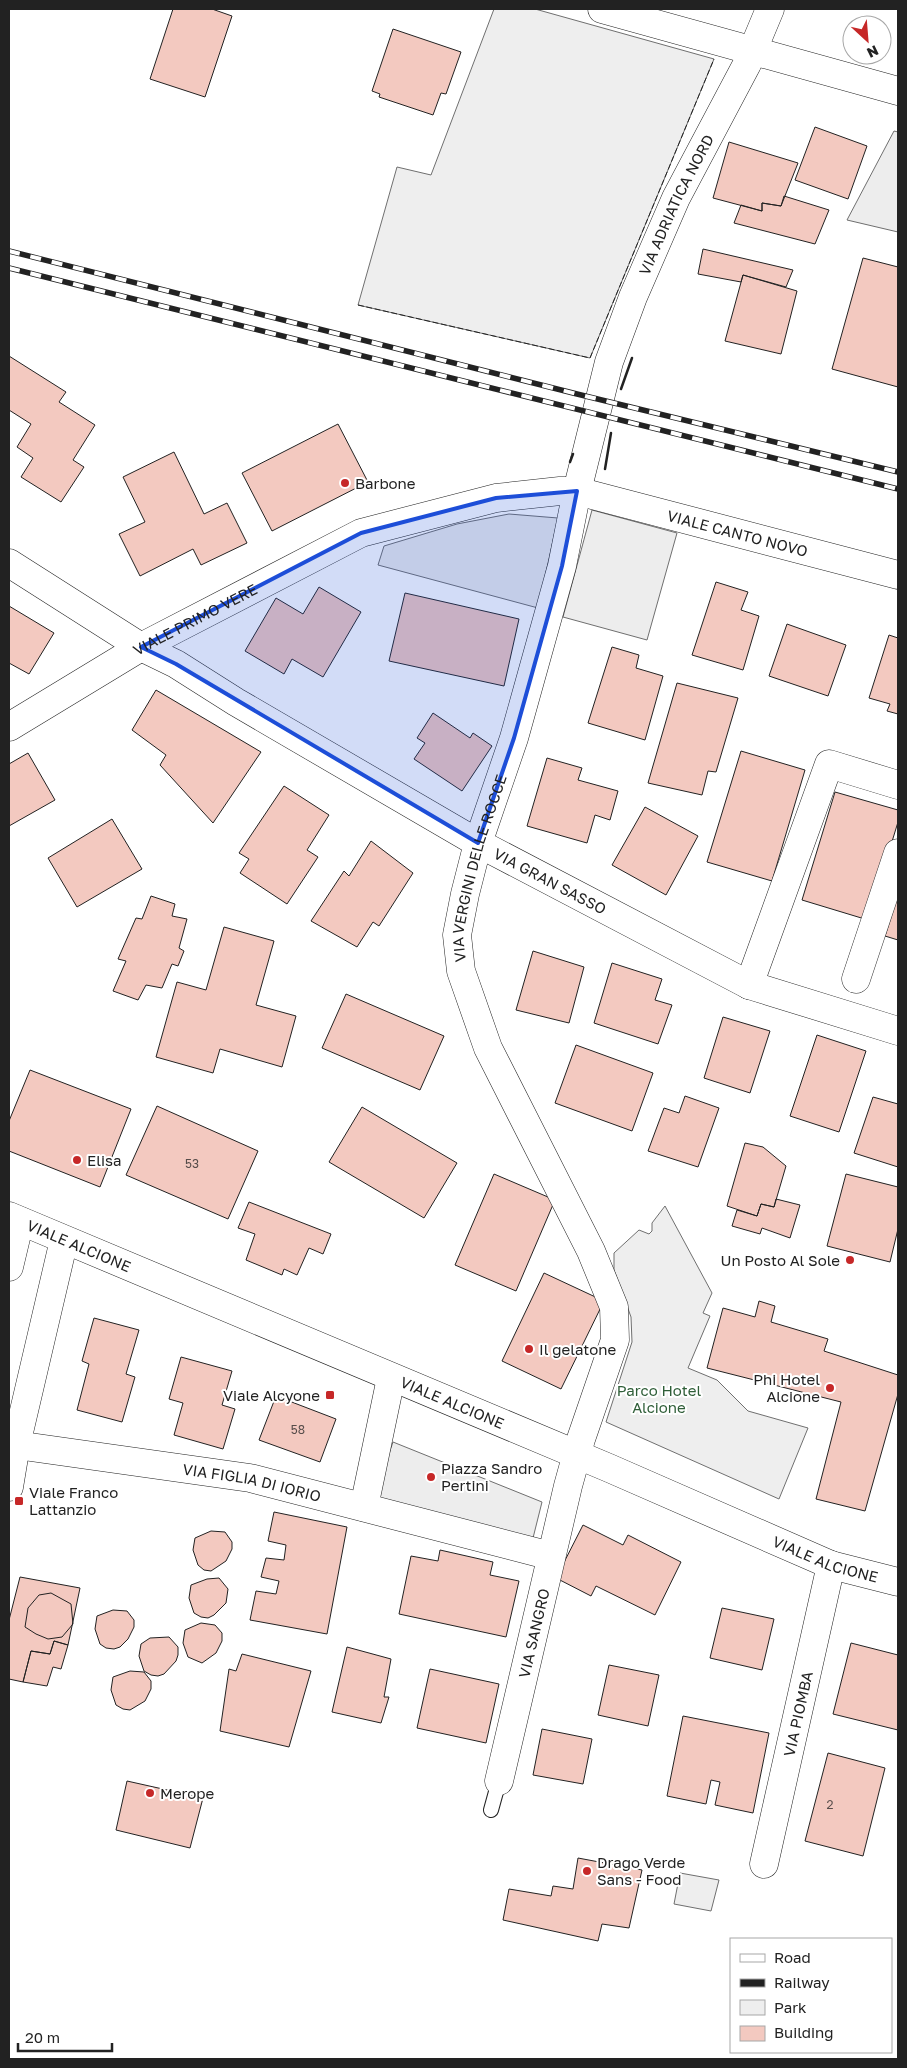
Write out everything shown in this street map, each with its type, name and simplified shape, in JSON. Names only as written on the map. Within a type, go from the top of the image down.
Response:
[{"type":"street","points":[[602,9],[898,91]]},
{"type":"street","name":"VIA ADRIATICA NORD","points":[[577,491],[609,362],[633,297],[676,198],[747,64],[770,9]]},
{"type":"street","name":"VIALE CANTO NOVO","points":[[387,525],[496,498],[577,491],[898,576]]},
{"type":"street","name":"VIA VERGINI DELLE ROCCE","points":[[576,1455],[615,1340],[614,1307],[591,1251],[488,1048],[461,971],[457,935],[478,843],[514,738],[544,633],[562,566],[577,491]]},
{"type":"street","name":"VIALE PRIMO VERE","points":[[9,727],[141,648],[361,533],[387,525]]},
{"type":"street","name":"VIA GRAN SASSO","points":[[9,563],[141,648],[176,664],[236,702],[478,843],[749,985],[898,1031]]},
{"type":"street","points":[[749,985],[829,764],[898,785]]},
{"type":"street","points":[[856,979],[898,853]]},
{"type":"street","points":[[9,1267],[15,1219]]},
{"type":"street","name":"VIALE ALCIONE","points":[[15,1219],[576,1455],[830,1565],[898,1582]]},
{"type":"street","points":[[9,1487],[12,1444],[64,1240]]},
{"type":"street","points":[[391,1378],[353,1504],[551,1556]]},
{"type":"street","name":"VIA FIGLIA DI IORIO","points":[[12,1444],[250,1478],[353,1504]]},
{"type":"street","name":"VIA SANGRO","points":[[499,1781],[576,1455]]},
{"type":"street","name":"VIA PIOMBA","points":[[764,1864],[830,1565]]},
{"type":"lane","name":"VIA SANGRO","points":[[491,1810],[499,1781]]},
{"type":"highlighted area","points":[[577,491],[562,566],[514,738],[478,843],[176,664],[141,647],[361,533],[496,498]]},
{"type":"green space","points":[[494,9],[535,9],[714,59],[590,358],[358,305],[397,167],[431,175]]},
{"type":"green space","name":"Parco Hotel Alcione","points":[[665,1206],[712,1293],[703,1313],[710,1316],[688,1368],[717,1380],[748,1411],[808,1428],[779,1499],[606,1422],[632,1342],[631,1317],[614,1270],[614,1253],[639,1230],[649,1234],[652,1231],[652,1223]]},
{"type":"green space","points":[[680,1873],[719,1880],[711,1911],[674,1904]]},
{"type":"shaded area","points":[[894,131],[898,132],[898,232],[847,220]]},
{"type":"shaded area","points":[[592,510],[677,533],[647,640],[563,617]]},
{"type":"shaded area","points":[[509,514],[558,518],[538,608],[378,565],[384,546],[457,524]]},
{"type":"shaded area","name":"Piazza Sandro Pertini","points":[[393,1442],[542,1502],[530,1550],[371,1506]]},
{"type":"building","points":[[173,9],[212,9],[232,16],[205,97],[150,79]]},
{"type":"building","points":[[393,29],[461,52],[446,94],[441,93],[433,115],[379,97],[380,94],[372,91]]},
{"type":"building","points":[[815,127],[867,146],[848,199],[795,180]]},
{"type":"building","points":[[729,142],[798,163],[781,206],[762,203],[762,211],[713,198]]},
{"type":"building","points":[[784,196],[829,210],[815,244],[734,223],[741,205],[762,211],[762,203],[781,206]]},
{"type":"building","points":[[703,249],[793,270],[786,287],[743,275],[741,282],[698,274]]},
{"type":"building","points":[[863,258],[898,267],[898,387],[832,369]]},
{"type":"building","points":[[743,275],[797,291],[781,354],[725,341]]},
{"type":"building","points":[[9,356],[66,392],[59,402],[95,425],[73,460],[84,467],[61,502],[21,477],[33,458],[17,447],[31,424],[9,410]]},
{"type":"building","points":[[338,424],[368,482],[272,531],[242,473]]},
{"type":"building","points":[[174,452],[204,514],[227,503],[247,543],[201,565],[193,549],[140,576],[119,534],[145,522],[123,477]]},
{"type":"building","points":[[716,582],[748,592],[741,610],[759,616],[743,670],[692,655]]},
{"type":"building","points":[[319,587],[361,612],[323,677],[292,659],[284,674],[245,651],[276,598],[303,614]]},
{"type":"building","points":[[405,593],[519,619],[504,686],[389,661]]},
{"type":"building","points":[[9,606],[54,633],[29,674],[9,663]]},
{"type":"building","points":[[787,624],[846,645],[828,696],[769,676]]},
{"type":"building","points":[[889,635],[898,638],[898,714],[887,711],[890,704],[869,698]]},
{"type":"building","points":[[612,647],[639,655],[636,668],[663,676],[645,740],[588,723]]},
{"type":"building","points":[[677,683],[738,698],[716,772],[708,771],[702,795],[648,783]]},
{"type":"building","points":[[156,690],[261,752],[213,823],[160,765],[166,755],[132,730]]},
{"type":"building","points":[[433,713],[470,738],[473,733],[492,746],[462,791],[414,759],[425,743],[417,738]]},
{"type":"building","points":[[741,751],[805,770],[772,881],[707,862]]},
{"type":"building","points":[[28,753],[55,800],[9,826],[9,764]]},
{"type":"building","points":[[547,758],[582,768],[578,780],[618,791],[610,820],[595,815],[587,843],[527,826]]},
{"type":"building","points":[[284,786],[329,815],[307,850],[318,857],[287,904],[240,873],[249,859],[239,853]]},
{"type":"building","points":[[835,792],[898,810],[898,822],[868,920],[802,900]]},
{"type":"building","points":[[645,807],[698,836],[666,895],[612,865]]},
{"type":"building","points":[[112,819],[142,869],[77,907],[48,858]]},
{"type":"building","points":[[371,841],[413,873],[379,926],[373,922],[357,947],[311,921],[344,871],[349,876]]},
{"type":"building","points":[[898,895],[898,940],[885,936]]},
{"type":"building","points":[[151,896],[175,904],[172,916],[187,919],[179,948],[184,951],[178,966],[172,964],[162,988],[146,985],[138,1000],[113,991],[126,961],[118,959],[136,918],[142,919]]},
{"type":"building","points":[[224,927],[274,941],[256,1005],[296,1016],[282,1067],[220,1049],[213,1073],[156,1057],[177,982],[206,990]]},
{"type":"building","points":[[533,951],[584,967],[569,1023],[516,1010]]},
{"type":"building","points":[[612,963],[662,979],[655,1000],[672,1005],[658,1044],[594,1023]]},
{"type":"building","points":[[346,994],[444,1036],[420,1090],[322,1048]]},
{"type":"building","points":[[723,1017],[770,1031],[750,1093],[704,1078]]},
{"type":"building","points":[[817,1035],[866,1051],[839,1132],[790,1116]]},
{"type":"building","points":[[576,1045],[653,1073],[632,1131],[555,1103]]},
{"type":"building","points":[[30,1070],[131,1109],[100,1187],[9,1151],[9,1121]]},
{"type":"building","points":[[685,1096],[719,1108],[698,1167],[648,1151],[664,1108],[679,1113]]},
{"type":"building","points":[[873,1097],[898,1104],[898,1167],[854,1153]]},
{"type":"building","points":[[157,1106],[258,1151],[228,1219],[126,1175]]},
{"type":"building","points":[[362,1107],[457,1163],[424,1218],[329,1162]]},
{"type":"building","points":[[745,1143],[763,1147],[786,1166],[774,1207],[761,1204],[757,1216],[727,1206]]},
{"type":"building","points":[[494,1174],[555,1200],[516,1291],[455,1265]]},
{"type":"building","points":[[846,1174],[898,1187],[898,1229],[890,1262],[827,1246]]},
{"type":"building","points":[[776,1199],[800,1205],[790,1238],[762,1228],[760,1234],[732,1226],[737,1210],[757,1216],[761,1204],[774,1207]]},
{"type":"building","points":[[249,1202],[331,1234],[323,1254],[309,1248],[297,1275],[284,1269],[282,1275],[246,1260],[255,1234],[238,1228]]},
{"type":"building","points":[[544,1273],[604,1301],[561,1389],[502,1361]]},
{"type":"building","points":[[759,1301],[775,1306],[771,1322],[828,1339],[824,1351],[898,1375],[898,1394],[865,1511],[816,1499],[841,1402],[707,1368],[723,1308],[755,1317]]},
{"type":"building","points":[[94,1318],[139,1330],[126,1374],[135,1377],[122,1422],[77,1410],[89,1364],[82,1361]]},
{"type":"building","points":[[181,1357],[232,1371],[222,1405],[235,1409],[223,1449],[174,1435],[183,1403],[169,1399]]},
{"type":"building","points":[[276,1396],[336,1419],[320,1462],[259,1440]]},
{"type":"building","points":[[274,1512],[347,1527],[327,1634],[250,1620],[256,1591],[276,1594],[279,1581],[261,1577],[266,1558],[284,1560],[286,1545],[268,1541]]},
{"type":"building","points":[[583,1525],[623,1545],[628,1535],[681,1562],[655,1615],[596,1586],[591,1596],[556,1578]]},
{"type":"building","points":[[211,1531],[225,1532],[232,1542],[232,1549],[226,1561],[211,1571],[204,1570],[198,1565],[193,1550],[195,1538]]},
{"type":"building","points":[[440,1550],[493,1562],[490,1575],[519,1581],[506,1637],[399,1614],[411,1556],[438,1561]]},
{"type":"building","points":[[20,1577],[80,1588],[68,1645],[54,1641],[50,1654],[31,1651],[23,1682],[9,1679],[9,1620]]},
{"type":"building","points":[[219,1578],[228,1589],[226,1603],[214,1615],[208,1618],[194,1613],[189,1598],[191,1585],[207,1579]]},
{"type":"building","points":[[51,1593],[71,1604],[73,1624],[62,1637],[48,1639],[25,1627],[28,1608],[39,1595]]},
{"type":"building","points":[[722,1608],[774,1619],[762,1670],[710,1658]]},
{"type":"building","points":[[113,1610],[127,1611],[134,1620],[134,1627],[128,1639],[120,1647],[114,1649],[106,1648],[100,1644],[95,1629],[97,1616]]},
{"type":"building","points":[[201,1623],[215,1625],[222,1633],[222,1641],[216,1653],[202,1663],[188,1657],[183,1643],[185,1630]]},
{"type":"building","points":[[169,1637],[178,1647],[176,1661],[164,1674],[158,1676],[144,1671],[139,1656],[141,1644],[150,1638]]},
{"type":"building","points":[[54,1641],[68,1645],[61,1669],[53,1667],[47,1686],[23,1682],[31,1651],[50,1654]]},
{"type":"building","points":[[851,1643],[898,1655],[898,1730],[833,1714]]},
{"type":"building","points":[[347,1647],[391,1659],[384,1697],[389,1697],[381,1723],[332,1712]]},
{"type":"building","points":[[242,1654],[311,1671],[289,1747],[220,1731],[229,1669],[236,1671]]},
{"type":"building","points":[[609,1665],[659,1675],[648,1726],[598,1715]]},
{"type":"building","points":[[430,1669],[499,1684],[486,1743],[417,1728]]},
{"type":"building","points":[[130,1671],[144,1672],[151,1681],[151,1689],[145,1701],[130,1710],[116,1705],[111,1690],[113,1677]]},
{"type":"building","points":[[683,1716],[769,1733],[753,1813],[715,1805],[720,1782],[711,1780],[706,1804],[667,1796]]},
{"type":"building","points":[[542,1729],[592,1739],[583,1784],[533,1775]]},
{"type":"building","points":[[828,1753],[885,1768],[863,1856],[805,1841]]},
{"type":"building","points":[[127,1781],[203,1798],[190,1848],[116,1830]]},
{"type":"building","points":[[578,1858],[642,1870],[629,1928],[602,1924],[598,1941],[503,1920],[509,1889],[551,1896],[553,1886],[573,1889]]},
{"type":"railway","points":[[9,251],[577,394],[898,472]]},
{"type":"railway","points":[[9,268],[898,489]]},
{"type":"fence","points":[[358,305],[590,358],[714,59]]},
{"type":"wall","points":[[621,389],[632,358]]},
{"type":"wall","points":[[605,469],[611,433]]},
{"type":"wall","points":[[570,462],[573,454]]},
{"type":"place","name":"Barbone","points":[[345,483]]},
{"type":"place","name":"Elisa","points":[[77,1160]]},
{"type":"place","name":"Un Posto Al Sole","points":[[850,1260]]},
{"type":"place","name":"Il gelatone","points":[[529,1349]]},
{"type":"place","name":"Phi Hotel Alcione","points":[[830,1388]]},
{"type":"place","name":"Viale Alcyone","points":[[330,1395]]},
{"type":"place","name":"Piazza Sandro Pertini","points":[[431,1477]]},
{"type":"place","name":"Viale Franco Lattanzio","points":[[19,1501]]},
{"type":"place","name":"Merope","points":[[150,1793]]},
{"type":"place","name":"Drago Verde Sans - Food","points":[[587,1871]]}]
